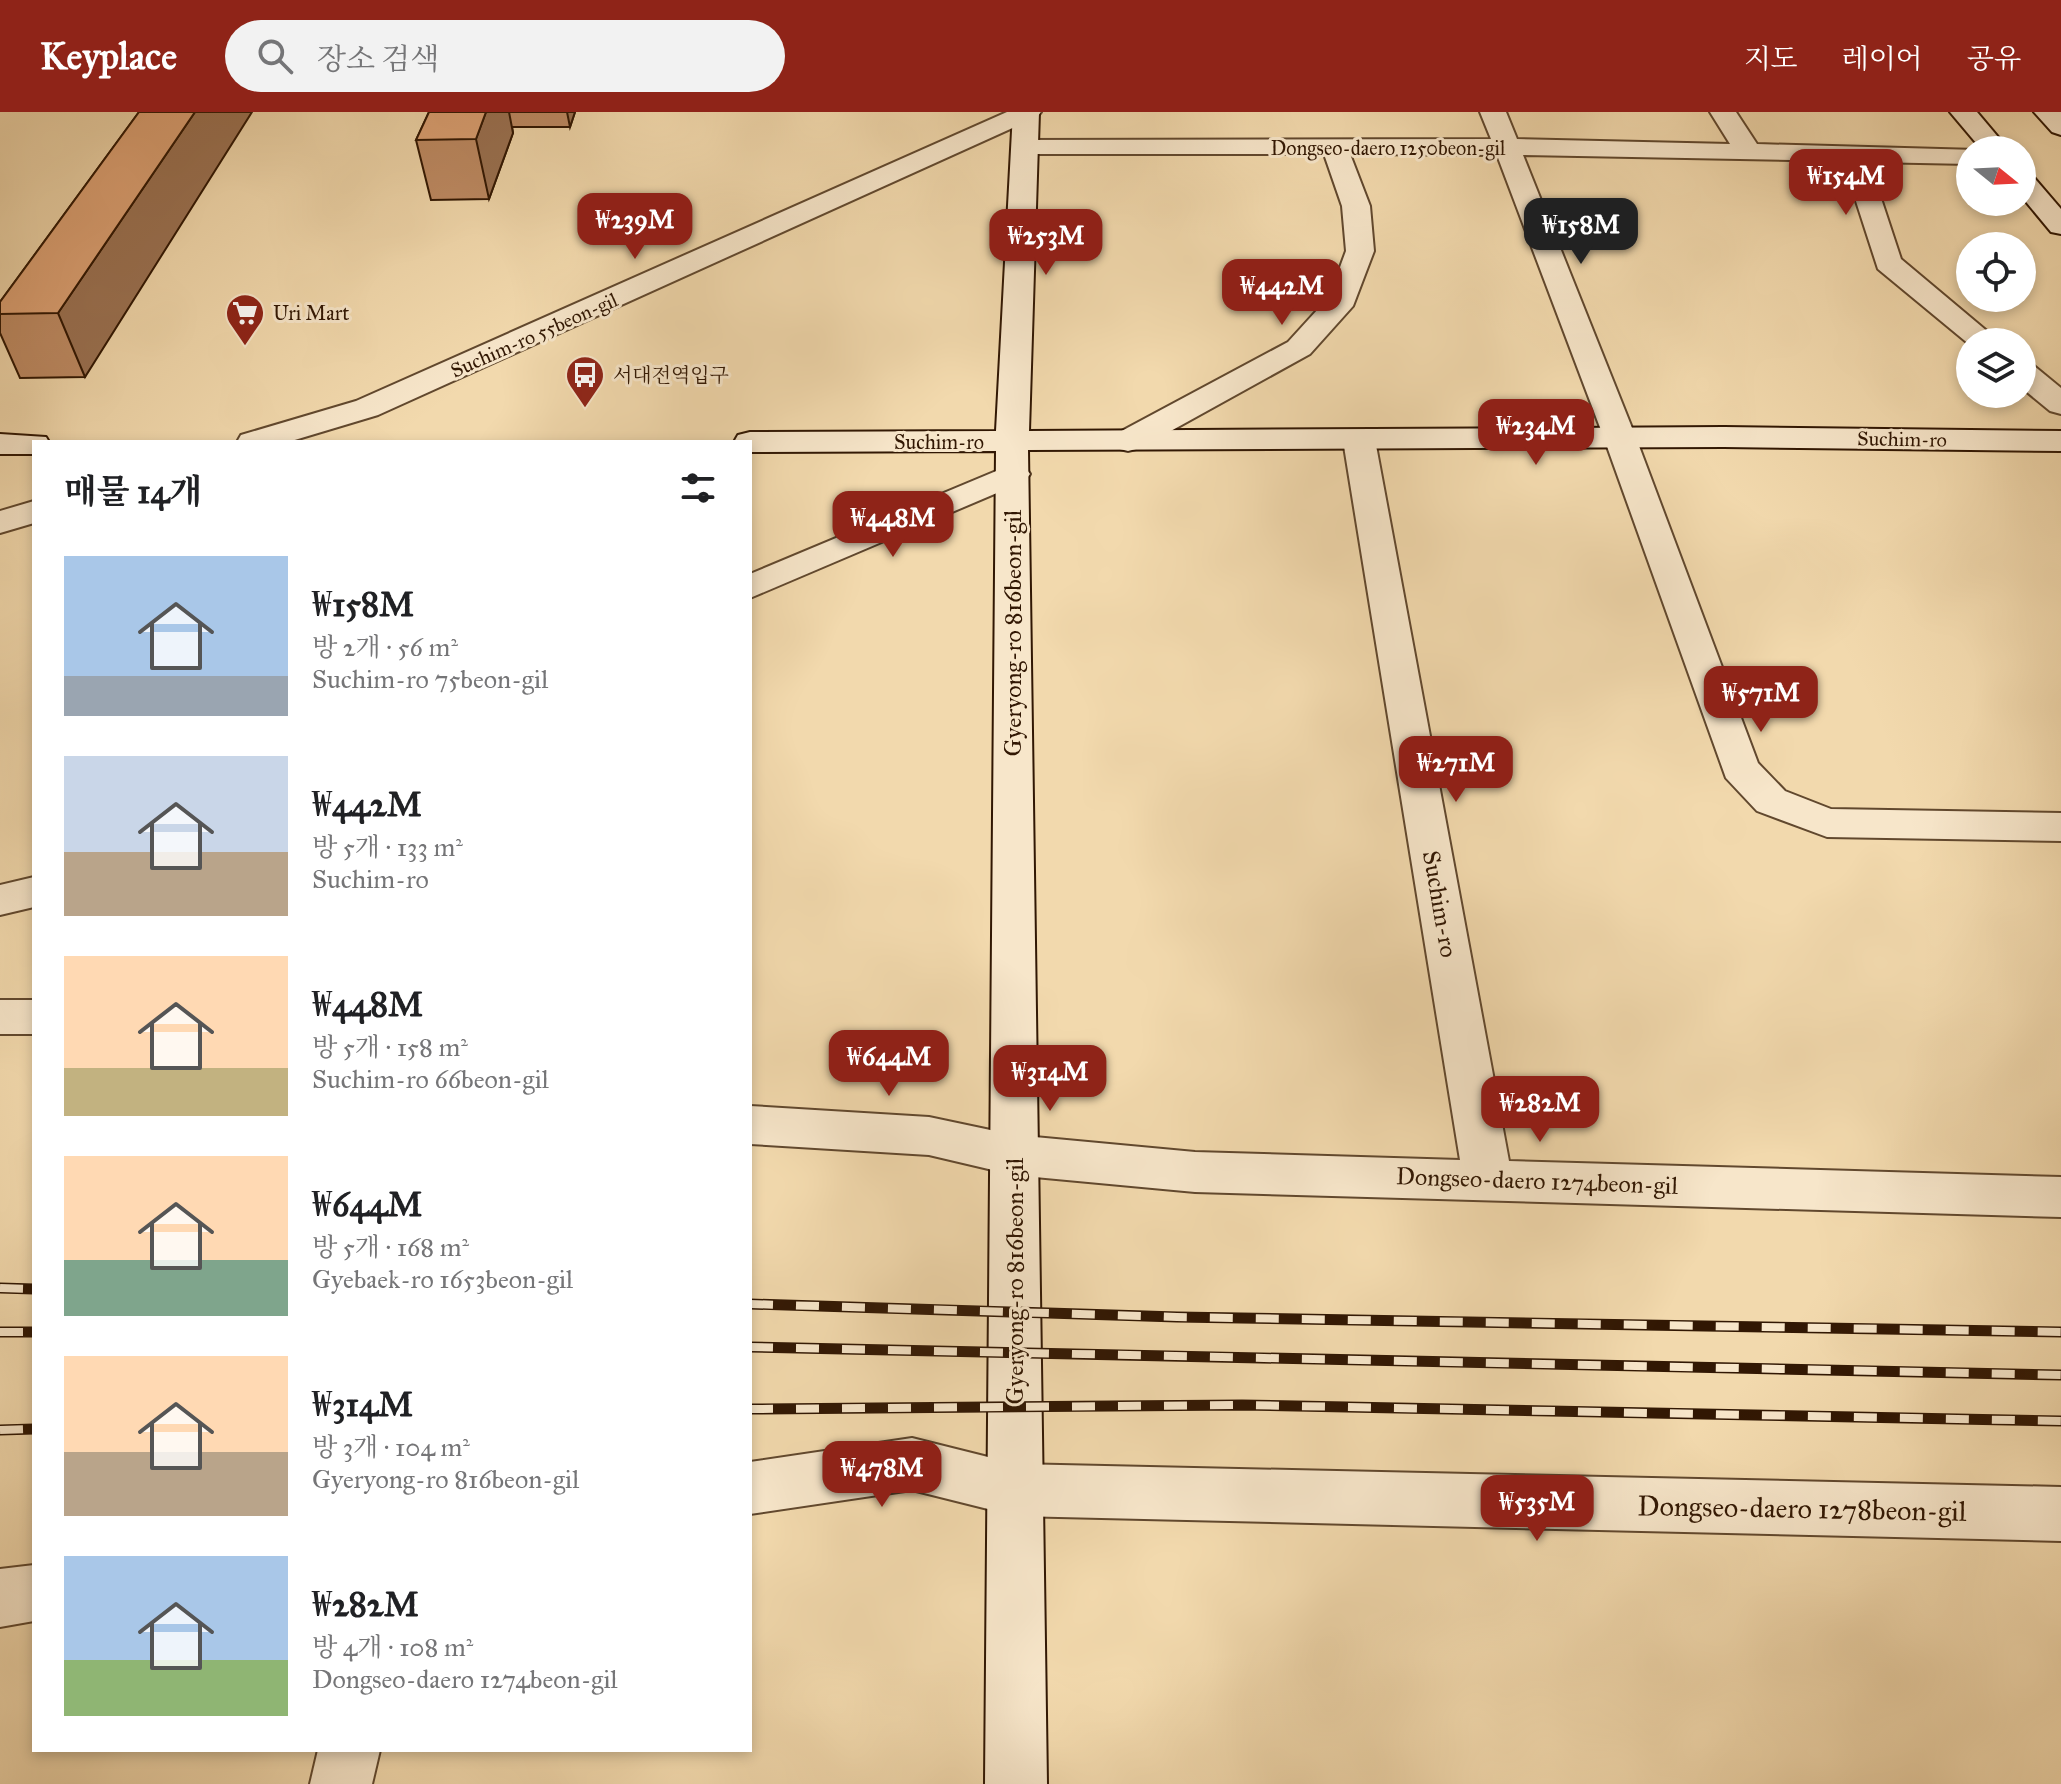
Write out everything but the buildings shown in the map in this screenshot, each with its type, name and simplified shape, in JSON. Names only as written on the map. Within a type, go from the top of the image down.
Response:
[{"type":"street","name":"Gyeryong-ro 816beon-gil","points":[[1016,1784],[1012,458],[1027,112]]},
{"type":"street","name":"Suchim-ro 55beon-gil","points":[[260,440],[367,408],[653,283],[1027,112]]},
{"type":"street","points":[[1493,112],[1620,438],[1740,769],[1771,801],[1827,823],[2061,827]]},
{"type":"street","points":[[1723,112],[1750,154]]},
{"type":"street","points":[[1963,112],[1984,136]]},
{"type":"street","points":[[2047,112],[2061,127]]},
{"type":"street","name":"Dongseo-daero 1250beon-gil","points":[[1025,146],[1506,147],[1956,156]]},
{"type":"street","name":"Suchim-ro","points":[[1128,441],[1299,348],[1343,300],[1360,251],[1356,206],[1335,149]]},
{"type":"street","points":[[1854,155],[1888,263],[1968,328]]},
{"type":"street","points":[[2036,197],[2061,226]]},
{"type":"street","points":[[2036,383],[2061,404]]},
{"type":"street","name":"Suchim-ro","points":[[752,442],[1012,458],[1128,441],[1620,438],[2061,441]]},
{"type":"street","name":"Suchim-ro","points":[[1359,440],[1488,1179]]},
{"type":"street","points":[[0,444],[32,444]]},
{"type":"street","points":[[752,586],[1012,458]]},
{"type":"street","points":[[0,523],[32,512]]},
{"type":"street","points":[[0,900],[32,892]]},
{"type":"street","points":[[0,1017],[32,1017]]},
{"type":"street","name":"Dongseo-daero 1274beon-gil","points":[[752,1125],[929,1136],[1014,1155],[1195,1172],[2061,1197]]},
{"type":"street","name":"Dongseo-daero 1278beon-gil","points":[[752,1488],[912,1464],[1016,1490],[2061,1514]]},
{"type":"street","points":[[0,1598],[32,1593]]},
{"type":"street","points":[[341,1784],[349,1752]]},
{"type":"railway","points":[[0,1288],[32,1289]]},
{"type":"railway","points":[[752,1304],[1177,1317],[2061,1332]]},
{"type":"railway","points":[[0,1332],[32,1332]]},
{"type":"railway","points":[[752,1347],[2061,1375]]},
{"type":"railway","points":[[752,1409],[1242,1405],[2061,1421]]},
{"type":"railway","points":[[0,1430],[32,1429]]},
{"type":"place","name":"Uri Mart","points":[[245,347]]},
{"type":"place","name":"서대전역입구","points":[[585,409]]}]
